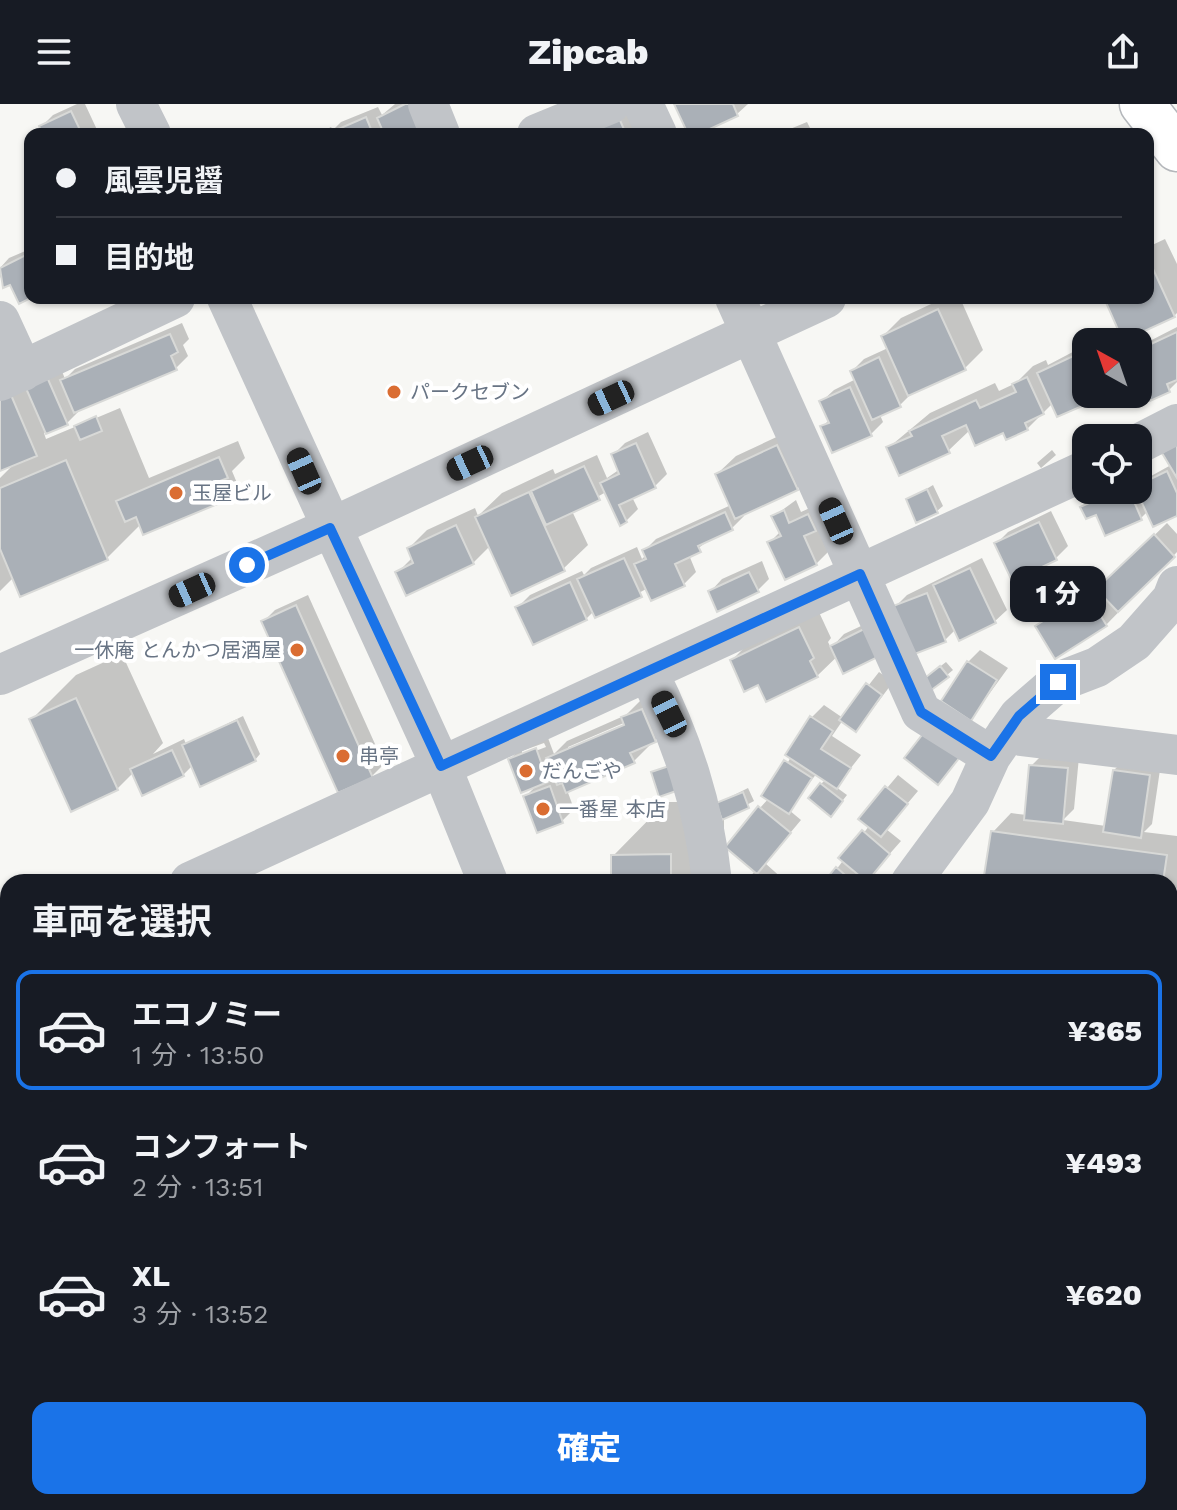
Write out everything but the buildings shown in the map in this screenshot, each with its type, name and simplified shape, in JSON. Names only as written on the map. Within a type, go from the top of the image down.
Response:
[{"type":"highway","points":[[1142,104],[1167,144]]},
{"type":"street","points":[[136,104],[148,128]]},
{"type":"street","points":[[428,104],[438,128]]},
{"type":"street","points":[[552,128],[610,104]]},
{"type":"street","points":[[643,104],[654,128]]},
{"type":"street","points":[[0,321],[12,376],[162,304]]},
{"type":"street","points":[[230,304],[441,766],[485,874]]},
{"type":"street","points":[[0,675],[330,528],[743,315],[797,304]]},
{"type":"street","points":[[743,315],[921,712],[999,745],[1177,755]]},
{"type":"street","points":[[1152,437],[1177,424]]},
{"type":"street","points":[[228,874],[262,867],[441,766],[1072,476]]},
{"type":"street","points":[[917,874],[970,802],[999,745],[1019,716],[1058,682],[1097,667],[1134,642],[1172,599],[1177,586]]},
{"type":"street","points":[[648,672],[669,714],[696,787],[711,874]]},
{"type":"place","name":"パークセブン","points":[[394,392]]},
{"type":"place","name":"玉屋ビル","points":[[176,493]]},
{"type":"place","name":"一休庵 とんかつ居酒屋","points":[[297,650]]},
{"type":"place","name":"串亭","points":[[343,756]]},
{"type":"place","name":"だんごや","points":[[526,771]]},
{"type":"place","name":"一番星 本店","points":[[543,809]]},
{"type":"route","points":[[247,565],[330,528],[441,766],[860,574],[921,712],[991,756],[1019,716],[1058,682]]}]
